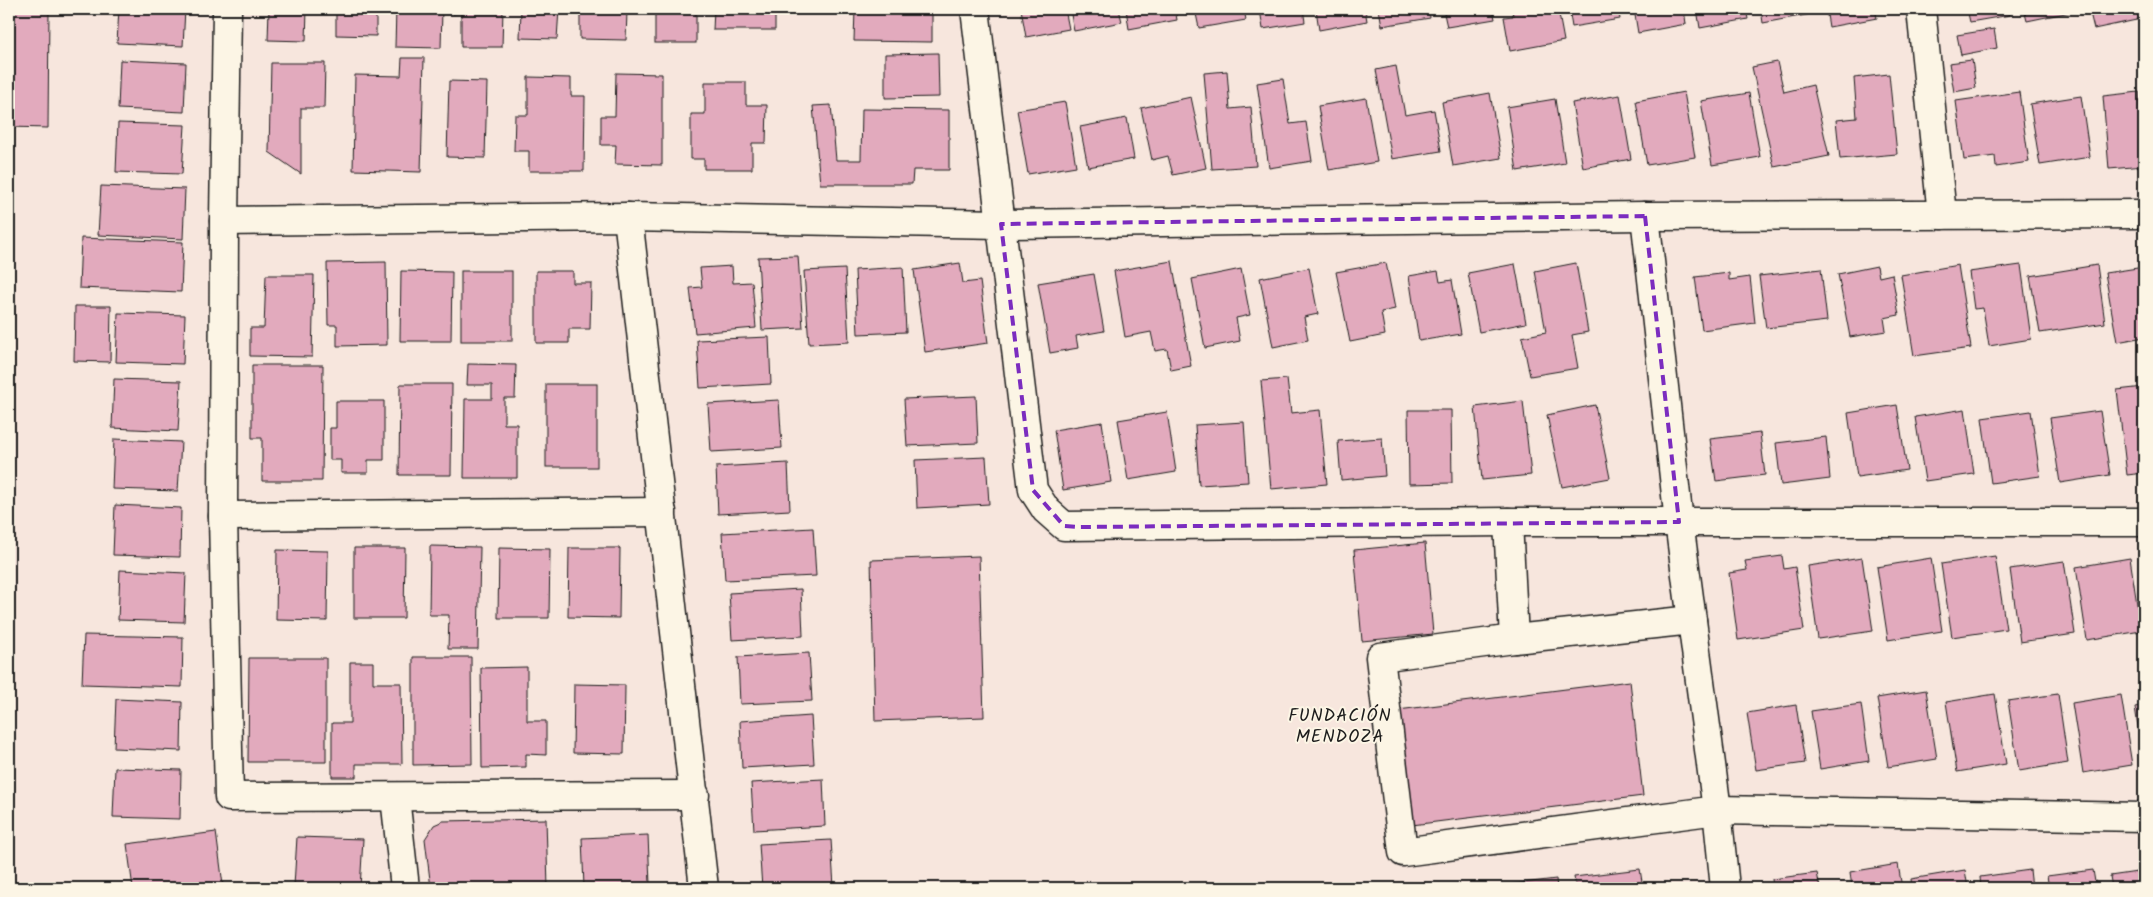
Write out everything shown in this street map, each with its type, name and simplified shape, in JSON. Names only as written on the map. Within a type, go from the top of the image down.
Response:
[{"type":"street","points":[[228,9],[224,221],[223,516],[228,797],[695,795]]},
{"type":"street","points":[[975,9],[1033,490],[1046,510],[1064,526],[1508,522],[2144,522]]},
{"type":"street","points":[[1921,9],[1942,215]]},
{"type":"street","points":[[224,221],[628,218],[1001,224],[1644,216],[2144,214]]},
{"type":"street","points":[[1644,216],[1679,522],[1717,810],[1725,888]]},
{"type":"street","points":[[628,218],[695,795],[704,888]]},
{"type":"street","points":[[223,516],[662,512]]},
{"type":"street","points":[[1508,522],[1514,639]]},
{"type":"street","points":[[1692,620],[1514,639],[1380,658],[1403,852],[1717,810],[2144,817]]},
{"type":"street","points":[[395,797],[404,888]]},
{"type":"highlighted area","points":[[1645,216],[1679,522],[1078,527],[1064,526],[1033,490],[1001,224]]},
{"type":"building","points":[[9,9],[49,9],[48,128],[9,127]]},
{"type":"building","points":[[119,9],[185,9],[183,46],[117,43]]},
{"type":"building","points":[[269,9],[307,9],[306,41],[268,40]]},
{"type":"building","points":[[336,9],[376,9],[376,36],[336,35]]},
{"type":"building","points":[[396,9],[442,9],[441,48],[395,47]]},
{"type":"building","points":[[453,9],[503,9],[502,47],[461,47],[461,13],[453,14]]},
{"type":"building","points":[[521,9],[559,9],[557,39],[520,38]]},
{"type":"building","points":[[580,9],[638,9],[638,12],[627,11],[626,40],[580,39]]},
{"type":"building","points":[[655,9],[696,9],[696,43],[655,43]]},
{"type":"building","points":[[714,9],[775,9],[775,30],[713,30]]},
{"type":"building","points":[[855,9],[932,9],[932,42],[854,41]]},
{"type":"building","points":[[1021,9],[1065,9],[1069,29],[1026,37]]},
{"type":"building","points":[[1070,9],[1119,9],[1122,22],[1074,31]]},
{"type":"building","points":[[1126,9],[1175,9],[1177,20],[1129,29]]},
{"type":"building","points":[[1195,9],[1244,9],[1246,20],[1199,28]]},
{"type":"building","points":[[1260,9],[1303,9],[1305,22],[1263,29]]},
{"type":"building","points":[[1316,9],[1365,9],[1367,21],[1319,30]]},
{"type":"building","points":[[1379,9],[1429,9],[1430,18],[1382,26]]},
{"type":"building","points":[[1443,9],[1493,9],[1495,19],[1447,27]]},
{"type":"building","points":[[1512,9],[1558,9],[1564,41],[1510,51],[1504,17],[1513,16]]},
{"type":"building","points":[[1569,9],[1618,9],[1620,19],[1572,27]]},
{"type":"building","points":[[1634,9],[1684,9],[1686,24],[1638,33]]},
{"type":"building","points":[[1697,9],[1746,9],[1748,19],[1700,28]]},
{"type":"building","points":[[1761,9],[1810,9],[1811,14],[1763,23]]},
{"type":"building","points":[[1826,9],[1875,9],[1877,18],[1829,27]]},
{"type":"building","points":[[1967,9],[2009,9],[2010,15],[1970,22]]},
{"type":"building","points":[[2024,9],[2074,9],[2075,11],[2027,21]]},
{"type":"building","points":[[2089,9],[2139,9],[2141,19],[2094,29]]},
{"type":"building","points":[[1994,29],[1997,48],[1961,55],[1957,35]]},
{"type":"building","points":[[938,53],[939,97],[885,98],[885,54]]},
{"type":"building","points":[[402,58],[424,58],[421,172],[353,170],[355,75],[401,76]]},
{"type":"building","points":[[120,60],[186,63],[184,112],[118,109]]},
{"type":"building","points":[[1972,60],[1976,88],[1954,92],[1949,63]]},
{"type":"building","points":[[1777,62],[1784,92],[1813,85],[1829,156],[1774,167],[1752,67]]},
{"type":"building","points":[[271,63],[325,63],[324,108],[301,108],[301,174],[269,152]]},
{"type":"building","points":[[1396,66],[1405,115],[1434,110],[1441,151],[1392,159],[1376,70]]},
{"type":"building","points":[[1227,71],[1230,109],[1251,107],[1256,166],[1212,169],[1204,73]]},
{"type":"building","points":[[616,73],[662,74],[662,165],[615,164],[616,145],[601,145],[601,116],[615,116]]},
{"type":"building","points":[[1889,74],[1897,154],[1840,159],[1836,120],[1857,118],[1854,78]]},
{"type":"building","points":[[528,77],[571,78],[571,96],[585,96],[584,171],[529,171],[529,151],[514,151],[515,115],[528,115]]},
{"type":"building","points":[[1283,79],[1290,124],[1306,122],[1312,161],[1269,168],[1257,83]]},
{"type":"building","points":[[449,81],[487,82],[485,158],[447,157]]},
{"type":"building","points":[[705,82],[746,82],[746,105],[767,105],[766,143],[752,143],[752,169],[704,169],[704,159],[691,159],[691,114],[705,114]]},
{"type":"building","points":[[1684,92],[1695,157],[1647,165],[1636,101]]},
{"type":"building","points":[[2019,92],[2029,162],[1996,167],[1995,156],[1964,160],[1956,101]]},
{"type":"building","points":[[2139,92],[2140,109],[2144,108],[2144,166],[2109,169],[2103,96]]},
{"type":"building","points":[[1490,93],[1501,158],[1453,166],[1442,102]]},
{"type":"building","points":[[1749,93],[1760,157],[1712,165],[1701,101]]},
{"type":"building","points":[[1620,95],[1631,159],[1583,168],[1572,103]]},
{"type":"building","points":[[2081,96],[2090,157],[2040,165],[2030,104]]},
{"type":"building","points":[[1191,97],[1206,168],[1173,175],[1168,156],[1152,160],[1141,108]]},
{"type":"building","points":[[1366,98],[1377,162],[1329,170],[1318,106]]},
{"type":"building","points":[[1555,99],[1565,163],[1517,171],[1507,107]]},
{"type":"building","points":[[1065,102],[1076,166],[1028,174],[1017,110]]},
{"type":"building","points":[[831,105],[836,160],[861,160],[862,109],[949,110],[949,170],[913,170],[912,184],[820,184],[813,106]]},
{"type":"building","points":[[1127,118],[1134,159],[1088,167],[1080,127]]},
{"type":"building","points":[[118,123],[185,125],[182,174],[116,172]]},
{"type":"building","points":[[101,186],[185,189],[183,239],[98,235]]},
{"type":"building","points":[[81,238],[183,242],[181,292],[79,288]]},
{"type":"building","points":[[798,256],[803,328],[762,330],[758,257]]},
{"type":"building","points":[[1172,261],[1191,366],[1171,370],[1167,349],[1155,351],[1151,332],[1125,337],[1114,271]]},
{"type":"building","points":[[386,262],[387,345],[337,346],[337,325],[328,325],[327,263]]},
{"type":"building","points":[[960,263],[963,283],[980,281],[988,343],[925,352],[914,270]]},
{"type":"building","points":[[1386,263],[1395,309],[1381,312],[1385,335],[1350,342],[1336,272]]},
{"type":"building","points":[[1576,263],[1588,332],[1572,335],[1578,368],[1530,376],[1522,337],[1546,332],[1535,271]]},
{"type":"building","points":[[1515,264],[1526,323],[1479,332],[1468,273]]},
{"type":"building","points":[[1958,265],[1971,348],[1914,356],[1901,275]]},
{"type":"building","points":[[2021,265],[2031,339],[1989,346],[1983,308],[1974,309],[1969,272]]},
{"type":"building","points":[[2097,265],[2105,323],[2040,333],[2030,276]]},
{"type":"building","points":[[732,266],[733,283],[752,282],[756,328],[695,333],[690,288],[702,287],[700,268]]},
{"type":"building","points":[[1877,266],[1879,277],[1892,274],[1899,315],[1884,318],[1886,331],[1850,337],[1838,274]]},
{"type":"building","points":[[903,267],[906,332],[858,334],[855,270]]},
{"type":"building","points":[[2144,267],[2144,337],[2117,342],[2105,273]]},
{"type":"building","points":[[1309,268],[1318,314],[1304,317],[1308,340],[1273,347],[1260,278]]},
{"type":"building","points":[[845,269],[849,342],[809,344],[804,271]]},
{"type":"building","points":[[1241,269],[1250,315],[1236,318],[1240,341],[1205,348],[1192,279]]},
{"type":"building","points":[[1821,269],[1827,321],[1766,328],[1759,276]]},
{"type":"building","points":[[401,271],[452,272],[451,341],[400,341]]},
{"type":"building","points":[[461,271],[512,271],[512,341],[461,341]]},
{"type":"building","points":[[536,271],[573,271],[573,283],[591,283],[590,329],[569,329],[569,343],[536,343]]},
{"type":"building","points":[[1438,271],[1440,282],[1452,280],[1461,334],[1419,341],[1409,276]]},
{"type":"building","points":[[1729,273],[1729,280],[1750,277],[1755,323],[1702,330],[1695,277]]},
{"type":"building","points":[[1094,274],[1104,331],[1076,336],[1078,348],[1050,353],[1038,283]]},
{"type":"building","points":[[266,275],[314,275],[312,357],[250,356],[250,328],[264,328]]},
{"type":"building","points":[[75,306],[111,306],[110,362],[74,361]]},
{"type":"building","points":[[118,313],[185,315],[183,364],[116,362]]},
{"type":"building","points":[[769,337],[771,384],[700,388],[697,340]]},
{"type":"building","points":[[468,364],[516,365],[515,398],[504,398],[504,424],[517,424],[517,478],[464,478],[465,399],[492,399],[492,385],[467,385]]},
{"type":"building","points":[[252,365],[323,365],[322,481],[262,481],[262,438],[252,438]]},
{"type":"building","points":[[114,379],[181,381],[178,431],[112,428]]},
{"type":"building","points":[[1287,379],[1291,413],[1320,410],[1327,484],[1271,489],[1261,381]]},
{"type":"building","points":[[400,384],[452,384],[451,475],[399,475]]},
{"type":"building","points":[[546,384],[597,384],[597,467],[546,467]]},
{"type":"building","points":[[2144,387],[2144,473],[2127,475],[2117,390]]},
{"type":"building","points":[[976,396],[978,443],[907,446],[904,399]]},
{"type":"building","points":[[779,400],[782,448],[711,452],[708,404]]},
{"type":"building","points":[[336,401],[384,401],[384,460],[368,460],[368,473],[341,473],[341,460],[330,460],[330,428],[336,428]]},
{"type":"building","points":[[1523,401],[1531,475],[1482,480],[1475,407]]},
{"type":"building","points":[[1595,405],[1610,478],[1562,487],[1547,415]]},
{"type":"building","points":[[1897,405],[1907,470],[1857,477],[1848,413]]},
{"type":"building","points":[[1965,409],[1974,474],[1925,481],[1915,417]]},
{"type":"building","points":[[1408,410],[1451,410],[1452,483],[1409,484]]},
{"type":"building","points":[[2031,411],[2040,476],[1991,483],[1982,418]]},
{"type":"building","points":[[2100,411],[2110,475],[2060,483],[2050,418]]},
{"type":"building","points":[[1167,412],[1176,472],[1128,480],[1118,420]]},
{"type":"building","points":[[1102,422],[1111,482],[1063,490],[1054,430]]},
{"type":"building","points":[[1244,422],[1248,482],[1199,485],[1195,425]]},
{"type":"building","points":[[1760,433],[1765,475],[1716,481],[1710,439]]},
{"type":"building","points":[[1826,437],[1830,479],[1781,485],[1776,443]]},
{"type":"building","points":[[1382,438],[1385,476],[1341,480],[1338,441]]},
{"type":"building","points":[[114,439],[181,442],[178,491],[112,489]]},
{"type":"building","points":[[986,457],[989,504],[917,508],[915,460]]},
{"type":"building","points":[[788,463],[790,510],[718,514],[716,467]]},
{"type":"building","points":[[115,505],[181,508],[180,557],[113,555]]},
{"type":"building","points":[[813,528],[816,576],[725,580],[722,533]]},
{"type":"building","points":[[1425,543],[1433,634],[1362,641],[1354,550]]},
{"type":"building","points":[[430,546],[480,547],[478,649],[448,649],[449,615],[429,615]]},
{"type":"building","points":[[354,548],[405,548],[404,618],[354,618]]},
{"type":"building","points":[[499,548],[550,549],[549,618],[498,618]]},
{"type":"building","points":[[569,548],[620,548],[619,618],[568,617]]},
{"type":"building","points":[[277,550],[328,551],[327,621],[276,620]]},
{"type":"building","points":[[979,556],[984,717],[875,721],[871,560]]},
{"type":"building","points":[[1782,556],[1784,569],[1795,567],[1804,630],[1738,640],[1729,573],[1747,570],[1745,561]]},
{"type":"building","points":[[1995,556],[2006,629],[1952,637],[1941,564]]},
{"type":"building","points":[[1862,558],[1873,631],[1818,639],[1808,566]]},
{"type":"building","points":[[1931,558],[1942,631],[1888,640],[1877,567]]},
{"type":"building","points":[[2130,558],[2141,631],[2087,640],[2076,567]]},
{"type":"building","points":[[2064,561],[2075,634],[2020,642],[2010,569]]},
{"type":"building","points":[[120,570],[186,573],[184,622],[118,620]]},
{"type":"building","points":[[801,589],[803,636],[732,640],[729,593]]},
{"type":"building","points":[[84,635],[183,637],[182,687],[82,684]]},
{"type":"building","points":[[809,653],[812,701],[740,704],[738,657]]},
{"type":"building","points":[[413,657],[471,657],[472,764],[413,765]]},
{"type":"building","points":[[249,658],[326,658],[326,762],[248,762]]},
{"type":"building","points":[[350,662],[373,662],[373,683],[401,683],[402,764],[356,764],[356,777],[332,777],[332,723],[350,723]]},
{"type":"building","points":[[527,667],[527,721],[546,721],[546,755],[526,754],[526,767],[482,768],[481,668]]},
{"type":"building","points":[[1630,681],[1643,796],[1412,825],[1398,710]]},
{"type":"building","points":[[574,684],[625,685],[624,754],[573,753]]},
{"type":"building","points":[[1926,690],[1937,759],[1888,767],[1877,698]]},
{"type":"building","points":[[1995,694],[2006,764],[1957,772],[1946,702]]},
{"type":"building","points":[[2058,694],[2068,763],[2019,771],[2008,701]]},
{"type":"building","points":[[2121,695],[2132,765],[2083,773],[2072,703]]},
{"type":"building","points":[[116,699],[182,702],[181,751],[114,748]]},
{"type":"building","points":[[1861,704],[1869,761],[1820,769],[1811,711]]},
{"type":"building","points":[[1796,705],[1805,763],[1756,770],[1747,713]]},
{"type":"building","points":[[2144,705],[2144,766],[2135,707]]},
{"type":"building","points":[[811,716],[814,764],[742,768],[740,721]]},
{"type":"building","points":[[115,768],[181,770],[180,819],[113,817]]},
{"type":"building","points":[[823,779],[825,826],[754,830],[751,783]]},
{"type":"building","points":[[546,819],[548,888],[431,888],[425,839],[434,825],[443,821]]},
{"type":"building","points":[[216,832],[223,885],[195,888],[133,888],[127,844]]},
{"type":"building","points":[[648,835],[650,884],[584,887],[582,838]]},
{"type":"building","points":[[297,837],[363,839],[360,888],[294,886]]},
{"type":"building","points":[[831,840],[834,887],[762,888],[759,844]]},
{"type":"building","points":[[1898,864],[1902,888],[1852,888],[1850,872]]},
{"type":"building","points":[[1640,869],[1643,888],[1576,888],[1574,877]]},
{"type":"building","points":[[1965,870],[1968,888],[1912,888],[1911,879]]},
{"type":"building","points":[[2030,870],[2032,888],[1981,888],[1980,877]]},
{"type":"building","points":[[2093,870],[2096,888],[2049,888],[2047,876]]},
{"type":"building","points":[[2144,871],[2144,888],[2112,888],[2110,876]]},
{"type":"building","points":[[1817,873],[1820,888],[1773,888],[1772,879]]},
{"type":"building","points":[[1556,879],[1557,888],[1490,888],[1490,887]]},
{"type":"district","name":"FUNDACIÓN MENDOZA","points":[[1340,725]]}]
